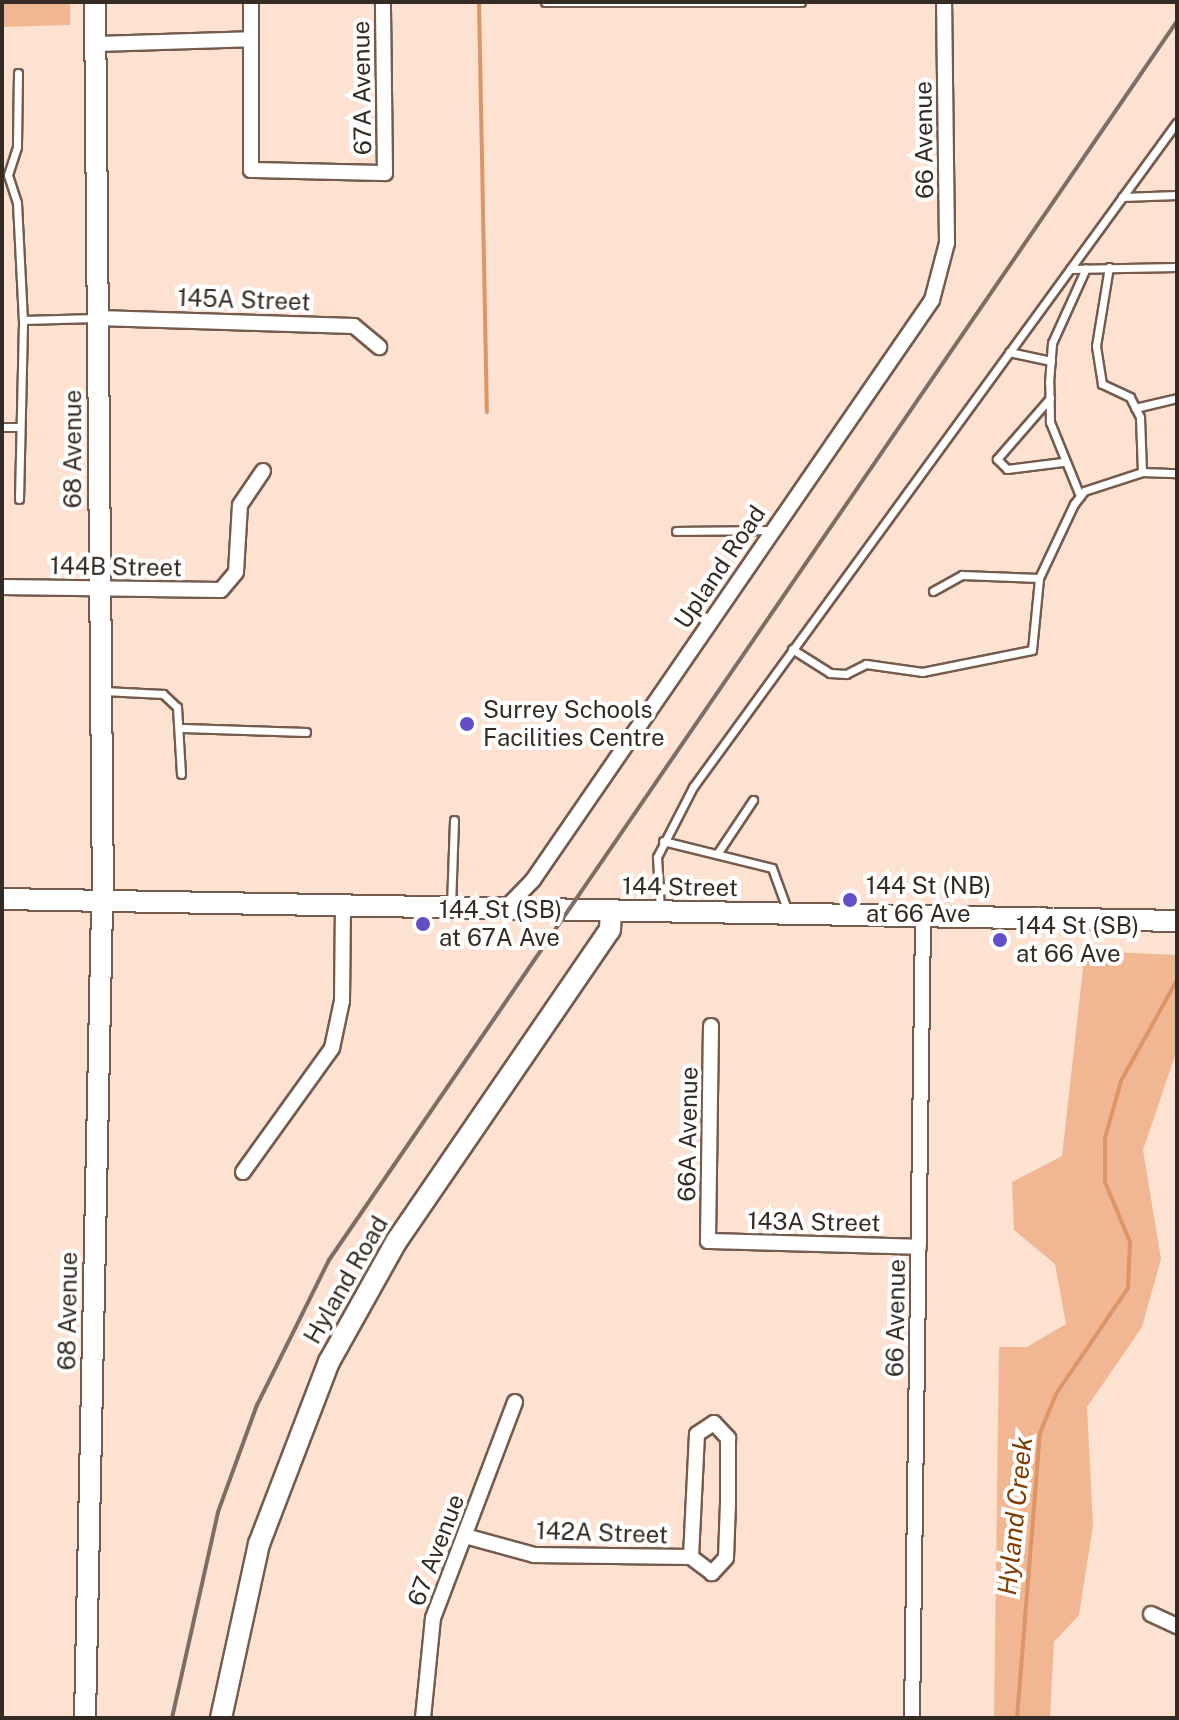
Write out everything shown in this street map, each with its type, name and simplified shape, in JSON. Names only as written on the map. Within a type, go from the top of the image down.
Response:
[{"type":"street","name":"68 Avenue","points":[[85,1718],[102,900],[95,2]]},
{"type":"street","points":[[96,44],[251,39],[251,2]]},
{"type":"street","name":"67A Avenue","points":[[251,39],[251,170],[385,173],[383,2]]},
{"type":"street","name":"66 Avenue","points":[[941,277],[947,243],[944,2]]},
{"type":"street","name":"Upland Road","points":[[504,910],[533,880],[941,277]]},
{"type":"street","name":"145A Street","points":[[98,318],[354,326],[379,347]]},
{"type":"street","name":"144B Street","points":[[2,587],[101,590],[229,586],[236,572],[238,512],[263,471]]},
{"type":"street","points":[[533,880],[544,910]]},
{"type":"street","name":"144 Street","points":[[2,899],[1177,921]]},
{"type":"street","points":[[243,1172],[332,1048],[342,1001],[343,906]]},
{"type":"street","name":"Hyland Road","points":[[221,1718],[259,1544],[329,1362],[396,1242],[610,930],[611,912]]},
{"type":"street","name":"66 Avenue","points":[[912,1718],[923,918]]},
{"type":"street","name":"66A Avenue","points":[[708,1241],[711,1026]]},
{"type":"street","name":"143A Street","points":[[708,1241],[919,1247]]},
{"type":"street","name":"67 Avenue","points":[[423,1718],[429,1632],[515,1402]]},
{"type":"street","name":"142A Street","points":[[465,1536],[534,1555],[691,1557],[712,1573],[726,1558],[728,1438],[714,1423],[697,1434],[691,1557]]},
{"type":"street","points":[[1151,1614],[1177,1626]]},
{"type":"lane","points":[[545,2],[801,2]]},
{"type":"lane","points":[[18,73],[17,147],[5,175],[17,203],[23,320],[19,499]]},
{"type":"lane","points":[[660,912],[663,841],[792,649],[1177,122]]},
{"type":"lane","points":[[1122,197],[1177,195]]},
{"type":"lane","points":[[1109,267],[1096,346],[1102,384],[1135,408],[1142,472]]},
{"type":"lane","points":[[1070,269],[1177,267]]},
{"type":"lane","points":[[1080,496],[1063,462],[1050,398],[1051,361],[1086,268]]},
{"type":"lane","points":[[23,320],[98,318]]},
{"type":"lane","points":[[1009,352],[1051,361]]},
{"type":"lane","points":[[1050,398],[997,459],[1007,469],[1063,462]]},
{"type":"lane","points":[[1135,408],[1177,398]]},
{"type":"lane","points":[[2,427],[19,427]]},
{"type":"lane","points":[[792,649],[846,674],[866,664],[922,672],[1006,659],[1032,650],[1039,578],[1080,496],[1142,472],[1177,473]]},
{"type":"lane","points":[[676,531],[772,530]]},
{"type":"lane","points":[[933,591],[962,575],[1039,578]]},
{"type":"lane","points":[[102,691],[163,694],[183,728],[181,774]]},
{"type":"lane","points":[[183,728],[306,732]]},
{"type":"lane","points":[[717,854],[753,800]]},
{"type":"lane","points":[[451,909],[454,820]]},
{"type":"lane","points":[[663,841],[772,868],[789,914]]},
{"type":"shaded area","points":[[2,2],[70,2],[70,25],[2,27]]},
{"type":"shaded area","points":[[1085,951],[1177,955],[1177,1050],[1143,1150],[1161,1259],[1142,1327],[1087,1407],[1093,1526],[1079,1615],[1054,1642],[1050,1718],[994,1718],[999,1347],[1027,1347],[1066,1324],[1055,1264],[1014,1230],[1012,1182],[1062,1156]]},
{"type":"waterway","points":[[479,2],[487,412]]},
{"type":"waterway","name":"Hyland Creek","points":[[1017,1718],[1040,1433],[1056,1394],[1128,1288],[1130,1242],[1105,1182],[1105,1138],[1121,1081],[1177,980]]},
{"type":"railway","points":[[172,1718],[218,1512],[257,1405],[329,1260],[1177,21]]},
{"type":"place","name":"Surrey Schools Facilities Centre","points":[[467,724]]},
{"type":"place","name":"144 St (NB) at 66 Ave","points":[[850,900]]},
{"type":"place","name":"144 St (SB) at 67A Ave","points":[[423,924]]},
{"type":"place","name":"144 St (SB) at 66 Ave","points":[[1000,940]]}]
